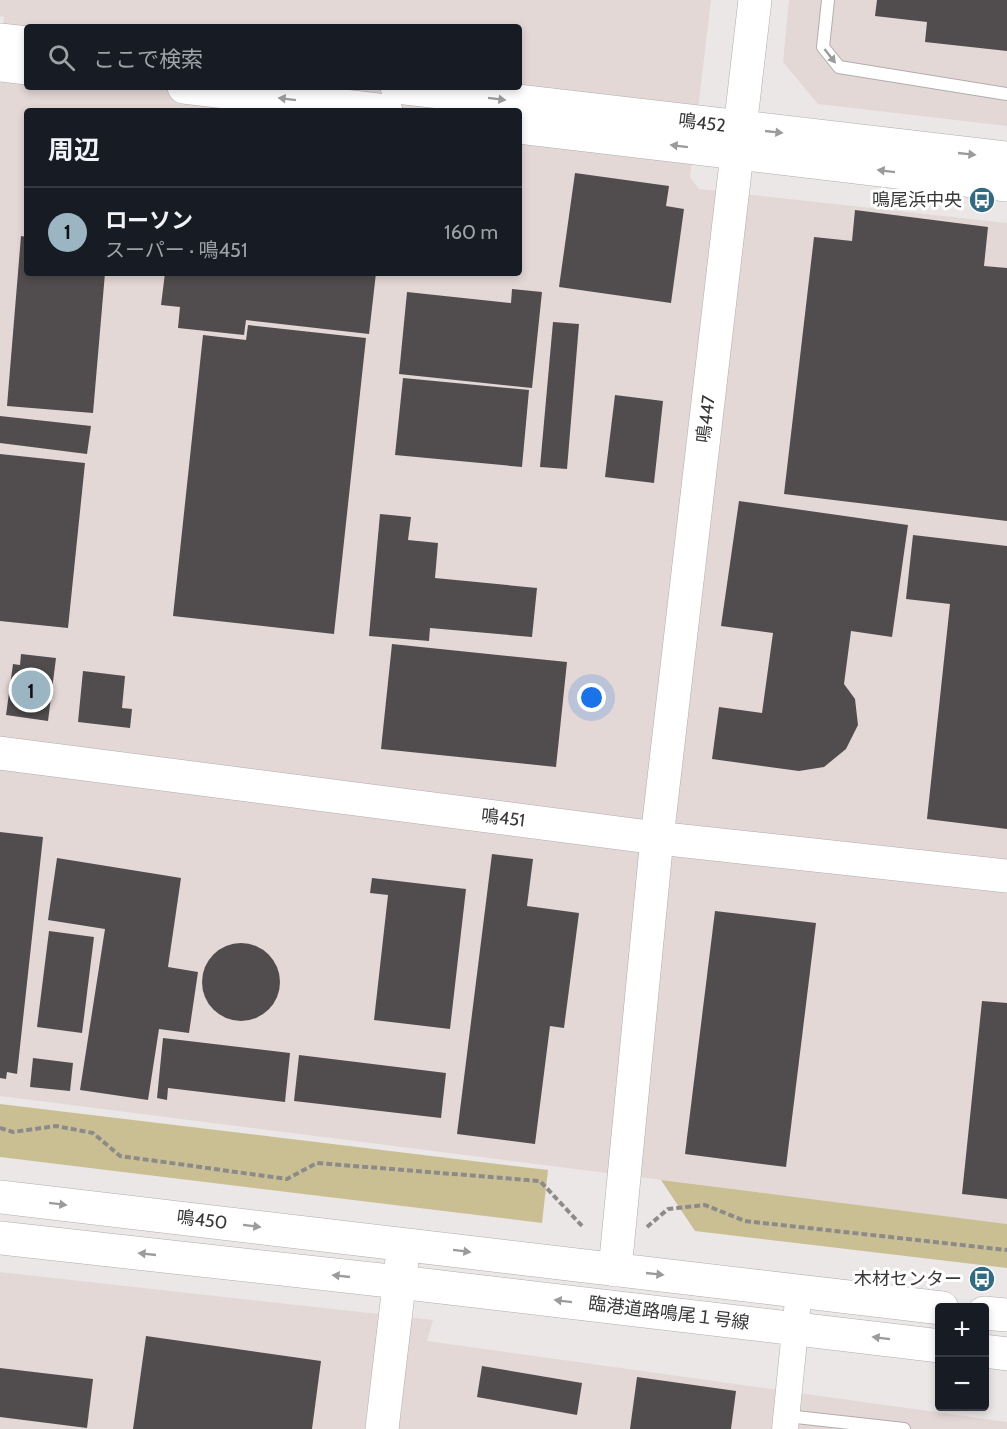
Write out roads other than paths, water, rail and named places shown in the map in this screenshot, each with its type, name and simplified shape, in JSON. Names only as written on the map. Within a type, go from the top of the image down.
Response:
[{"type":"street","name":"鳴447","points":[[615,1270],[657,838],[755,0]]},
{"type":"street","points":[[0,40],[24,43]]},
{"type":"street","points":[[0,65],[24,68]]},
{"type":"street","points":[[209,90],[361,108]]},
{"type":"street","name":"鳴452","points":[[416,90],[739,140],[1007,185]]},
{"type":"street","name":"鳴452","points":[[522,127],[1007,158]]},
{"type":"street","name":"鳴451","points":[[0,753],[657,838],[1007,876]]},
{"type":"street","name":"鳴450","points":[[0,1197],[404,1244]]},
{"type":"street","points":[[0,1238],[399,1282]]},
{"type":"street","points":[[382,1429],[404,1244]]},
{"type":"street","name":"臨港道路鳴尾１号線","points":[[404,1244],[935,1307]]},
{"type":"street","name":"臨港道路鳴尾１号線","points":[[399,1282],[935,1346]]},
{"type":"street","points":[[786,1423],[799,1291]]},
{"type":"street","points":[[989,1313],[1007,1315]]},
{"type":"street","points":[[989,1352],[1007,1354]]},
{"type":"lane","points":[[828,0],[823,47],[838,67],[1007,94]]},
{"type":"lane","points":[[786,1423],[904,1429]]},
{"type":"place","name":"鳴尾浜中央","points":[[982,200]]},
{"type":"place","name":"ローソン","points":[[31,690]]},
{"type":"place","name":"木材センター","points":[[982,1279]]}]
